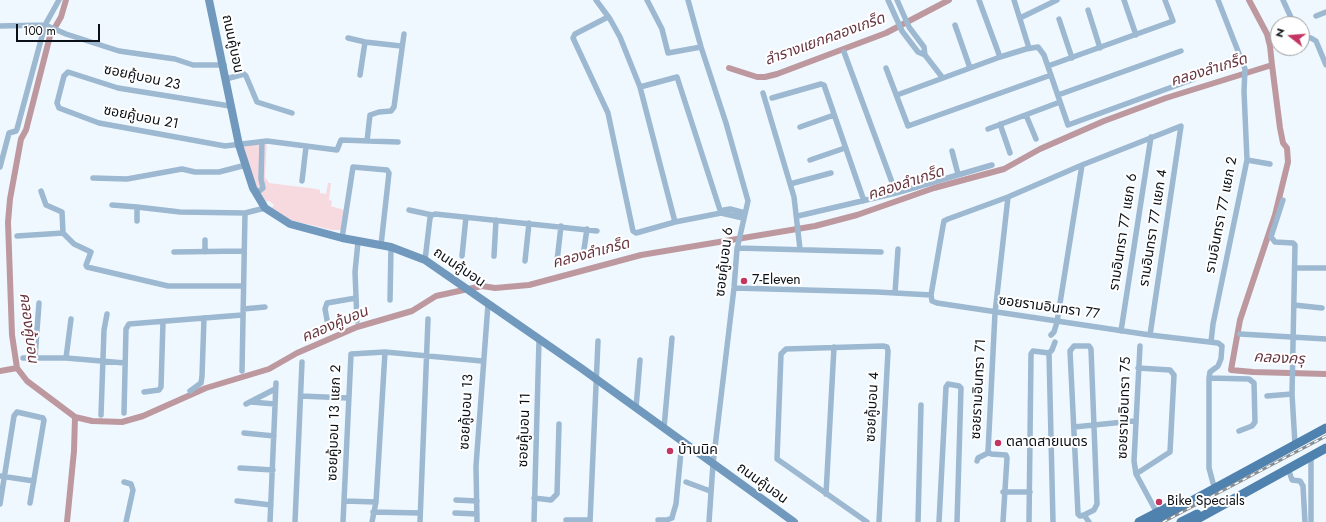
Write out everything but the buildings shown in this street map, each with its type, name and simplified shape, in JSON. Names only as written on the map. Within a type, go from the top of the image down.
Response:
[{"type":"main road","name":"ถนนคู้บอน","points":[[209,0],[224,65],[230,106],[239,145],[256,194],[265,208],[290,224],[358,242],[391,247],[425,260],[596,379],[794,522]]},
{"type":"main road","points":[[1153,522],[1326,428]]},
{"type":"main road","points":[[1185,522],[1326,448]]},
{"type":"main road","points":[[1139,522],[1213,483],[1258,464]]},
{"type":"street","points":[[0,167],[9,133],[16,132],[17,129],[46,25],[59,0]]},
{"type":"street","points":[[596,0],[620,37],[640,87],[675,222]]},
{"type":"street","points":[[647,0],[662,29],[668,53],[701,47]]},
{"type":"street","name":"ซอยคู้บอน 6","points":[[688,0],[701,47],[748,196],[738,245],[712,464],[709,522]]},
{"type":"street","points":[[888,0],[902,31],[918,52],[924,54],[942,77]]},
{"type":"street","points":[[897,0],[910,27],[924,47],[924,54]]},
{"type":"street","points":[[980,0],[1000,57]]},
{"type":"street","points":[[1014,0],[1029,48]]},
{"type":"street","points":[[1020,18],[1057,0]]},
{"type":"street","points":[[1124,0],[1136,35]]},
{"type":"street","points":[[1048,66],[1173,21],[1164,0]]},
{"type":"street","name":"รามอินทรา 77 แยก 2","points":[[1211,342],[1213,324],[1247,160],[1244,91],[1246,78],[1245,69],[1218,0]]},
{"type":"street","points":[[1283,0],[1290,16]]},
{"type":"street","points":[[1088,10],[1100,48]]},
{"type":"street","points":[[1316,16],[1326,12]]},
{"type":"street","points":[[608,17],[575,34],[574,38],[608,113],[633,231],[636,233],[675,222],[721,213],[744,216]]},
{"type":"street","points":[[1059,19],[1072,58]]},
{"type":"street","points":[[0,26],[46,25],[66,34],[119,51],[176,59],[194,65],[224,65]]},
{"type":"street","points":[[955,26],[970,68]]},
{"type":"street","points":[[367,141],[370,115],[379,112],[391,111],[394,107],[401,46],[404,34]]},
{"type":"street","points":[[348,38],[365,42],[401,46]]},
{"type":"street","points":[[1310,39],[1314,39],[1324,54],[1326,65]]},
{"type":"street","points":[[360,75],[365,42]]},
{"type":"street","points":[[897,95],[942,77],[1000,57],[1029,48],[1038,47],[1044,55],[1068,125],[1194,79]]},
{"type":"street","points":[[1058,95],[1181,51]]},
{"type":"street","points":[[844,52],[896,192]]},
{"type":"street","points":[[886,68],[908,126],[1051,75]]},
{"type":"street","name":"ซอยคู้บอน 23","points":[[60,89],[64,76],[68,72],[118,88],[230,106]]},
{"type":"street","points":[[226,79],[244,74],[257,102],[292,113]]},
{"type":"street","points":[[640,87],[676,77],[721,213]]},
{"type":"street","points":[[772,98],[823,84],[864,201]]},
{"type":"street","name":"ซอยคู้บอน 21","points":[[60,89],[57,102],[59,108],[99,123],[225,146],[239,145]]},
{"type":"street","points":[[763,93],[790,184],[798,217],[800,249]]},
{"type":"street","points":[[988,129],[1060,102]]},
{"type":"street","points":[[1026,115],[1036,139]]},
{"type":"street","points":[[800,127],[834,116]]},
{"type":"street","points":[[1000,124],[1010,153]]},
{"type":"street","name":"รามอินทรา 77 แยก 4","points":[[1150,335],[1181,126],[1151,137]]},
{"type":"street","points":[[734,288],[931,295],[944,222],[1151,137]]},
{"type":"street","name":"รามอินทรา 77 แยก 6","points":[[1121,331],[1151,137]]},
{"type":"street","points":[[239,145],[262,142],[338,150],[341,140],[398,142]]},
{"type":"street","points":[[256,194],[263,188],[261,179],[262,142]]},
{"type":"street","points":[[302,181],[306,147]]},
{"type":"street","points":[[810,160],[845,148]]},
{"type":"street","points":[[952,151],[958,174]]},
{"type":"street","points":[[1247,160],[1270,164]]},
{"type":"street","points":[[93,178],[127,179],[182,169],[195,172],[219,172],[246,165]]},
{"type":"street","points":[[798,217],[864,201],[992,165]]},
{"type":"street","points":[[1051,335],[1054,332],[1057,322],[1082,165]]},
{"type":"street","points":[[342,238],[352,170],[355,166],[387,170],[389,173],[381,245]]},
{"type":"street","points":[[790,184],[831,174]]},
{"type":"street","points":[[41,191],[44,195],[46,205],[60,209],[62,212],[63,233],[74,244],[91,252],[86,265],[87,267],[168,286],[243,286]]},
{"type":"street","name":"ซอยรามอินทรา 71","points":[[1003,522],[1003,492],[1007,458],[1006,455],[988,453],[995,313],[1008,197]]},
{"type":"street","points":[[1283,200],[1271,237],[1275,242],[1293,243],[1295,245],[1292,394],[1295,444]]},
{"type":"street","points":[[112,205],[180,212],[245,213],[265,208]]},
{"type":"street","points":[[137,207],[137,221]]},
{"type":"street","points":[[409,210],[432,215],[561,226],[597,231]]},
{"type":"street","points":[[242,371],[243,252],[245,213]]},
{"type":"street","points":[[425,260],[432,215]]},
{"type":"street","points":[[462,256],[466,217]]},
{"type":"street","points":[[494,256],[496,220]]},
{"type":"street","points":[[526,261],[529,223]]},
{"type":"street","points":[[557,261],[561,226]]},
{"type":"street","points":[[583,256],[587,229]]},
{"type":"street","points":[[17,236],[63,233]]},
{"type":"street","points":[[205,240],[205,252]]},
{"type":"street","points":[[357,321],[355,272],[358,242]]},
{"type":"street","points":[[738,245],[881,252]]},
{"type":"street","points":[[390,300],[391,247]]},
{"type":"street","points":[[895,293],[898,249]]},
{"type":"street","points":[[174,252],[243,252]]},
{"type":"street","points":[[1295,268],[1326,268]]},
{"type":"street","name":"ซอยรามอินทรา 77","points":[[931,295],[932,301],[937,303],[995,313],[1211,342]]},
{"type":"street","points":[[328,325],[325,309],[327,303],[356,298]]},
{"type":"street","points":[[35,358],[39,302]]},
{"type":"street","name":"ซอยคู้บอน 13","points":[[477,522],[476,466],[482,361],[488,304]]},
{"type":"street","points":[[1294,305],[1322,308]]},
{"type":"street","points":[[124,413],[127,326],[204,318],[265,307]]},
{"type":"street","points":[[101,415],[104,330],[107,314]]},
{"type":"street","points":[[190,391],[201,383],[204,318]]},
{"type":"street","points":[[66,358],[71,319]]},
{"type":"street","points":[[420,522],[428,320]]},
{"type":"street","points":[[144,392],[159,390],[161,387],[163,322]]},
{"type":"street","points":[[1240,334],[1326,339]]},
{"type":"street","points":[[664,428],[672,338]]},
{"type":"street","name":"ซอยคู้บอน 11","points":[[534,522],[540,340]]},
{"type":"street","points":[[566,520],[590,521],[598,341]]},
{"type":"street","points":[[1053,522],[1049,353],[1055,342]]},
{"type":"street","points":[[1211,342],[1221,344],[1223,351],[1218,366],[1210,372],[1209,378],[1209,468],[1213,483]]},
{"type":"street","name":"ซอยคู้บอน 4","points":[[826,494],[777,459],[781,354],[786,349],[883,346],[888,351],[879,522]]},
{"type":"street","points":[[1074,346],[1089,346],[1091,349],[1094,426],[1097,504],[1094,510],[1084,515],[1078,514],[1070,351],[1074,346]]},
{"type":"street","name":"ซอยรามอินทรา 75","points":[[1140,346],[1134,421],[1134,461],[1136,474],[1157,513]]},
{"type":"street","points":[[834,347],[826,494],[867,522]]},
{"type":"street","points":[[1029,522],[1032,352],[1047,351],[1049,353]]},
{"type":"street","points":[[372,522],[376,502],[385,352]]},
{"type":"street","name":"ซอยคู้บอน 13 แยก 2","points":[[343,522],[351,354],[385,352],[482,361]]},
{"type":"street","points":[[23,358],[66,358],[125,363]]},
{"type":"street","points":[[636,408],[640,360]]},
{"type":"street","points":[[295,522],[302,362]]},
{"type":"street","points":[[1136,474],[1170,452],[1174,375],[1170,370],[1138,368]]},
{"type":"street","points":[[1209,378],[1249,379],[1254,383],[1255,422],[1252,426],[1239,431]]},
{"type":"street","points":[[939,522],[946,387],[948,384],[959,386],[961,388],[957,522]]},
{"type":"street","points":[[270,522],[276,386],[248,403],[275,404]]},
{"type":"street","points":[[1267,396],[1292,394]]},
{"type":"street","points":[[301,396],[348,398]]},
{"type":"street","points":[[918,522],[922,404]]},
{"type":"street","points":[[0,504],[2,476],[14,416],[17,412],[44,420],[30,503]]},
{"type":"street","points":[[1074,427],[1134,421]]},
{"type":"street","points":[[534,498],[551,500],[557,494],[559,424]]},
{"type":"street","points":[[244,433],[274,436]]},
{"type":"street","points":[[658,520],[667,520],[672,518],[676,504],[682,441]]},
{"type":"street","points":[[977,461],[978,458],[988,453]]},
{"type":"street","points":[[1311,455],[1311,522]]},
{"type":"street","points":[[240,468],[273,470]]},
{"type":"street","points":[[1288,468],[1292,480],[1300,481],[1303,486],[1305,522]]},
{"type":"street","points":[[2,476],[34,481]]},
{"type":"street","points":[[124,482],[131,484],[133,490],[126,522]]},
{"type":"street","points":[[686,482],[710,491]]},
{"type":"street","points":[[1003,492],[1030,492]]},
{"type":"street","points":[[456,500],[477,501]]},
{"type":"street","points":[[344,501],[376,502]]},
{"type":"street","points":[[237,502],[271,505]]},
{"type":"street","points":[[373,512],[420,513]]},
{"type":"street","points":[[455,513],[477,514]]},
{"type":"street","points":[[1084,515],[1089,522]]},
{"type":"shaded area","points":[[267,141],[265,177],[269,183],[317,189],[320,190],[320,193],[326,194],[328,183],[331,183],[329,200],[332,201],[331,206],[344,210],[342,230],[332,230],[290,220],[270,210],[274,205],[269,201],[264,202],[260,197],[241,146]]},
{"type":"waterway","name":"คลองลำเกร็ด","points":[[66,0],[61,17],[50,36],[26,130],[21,139],[10,199],[8,222],[12,335],[17,368],[27,381],[75,417],[92,421],[122,422],[143,416],[206,388],[269,369],[297,353],[357,327],[412,311],[436,296],[482,286],[495,288],[529,285],[641,255],[815,226],[857,215],[934,188],[1004,169],[1040,149],[1104,121],[1166,98],[1272,65],[1267,34],[1249,0]]},
{"type":"waterway","name":"ลำรางแยกคลองเกร็ด","points":[[729,68],[757,77],[777,74],[886,33],[949,0]]},
{"type":"waterway","name":"คลองครุ","points":[[1272,65],[1280,128],[1283,143],[1287,148],[1288,162],[1275,215],[1240,320],[1231,370],[1326,374]]},
{"type":"waterway","name":"คลองคู้บอน","points":[[0,371],[17,368]]},
{"type":"waterway","points":[[67,522],[74,451],[75,417]]},
{"type":"railway","points":[[1163,522],[1326,436]]},
{"type":"place","name":"7-Eleven","points":[[744,281]]},
{"type":"place","name":"ตลาดสายเนตร","points":[[998,443]]},
{"type":"place","name":"บ้านนิค","points":[[670,451]]},
{"type":"place","name":"Bike Specials","points":[[1159,502]]}]
